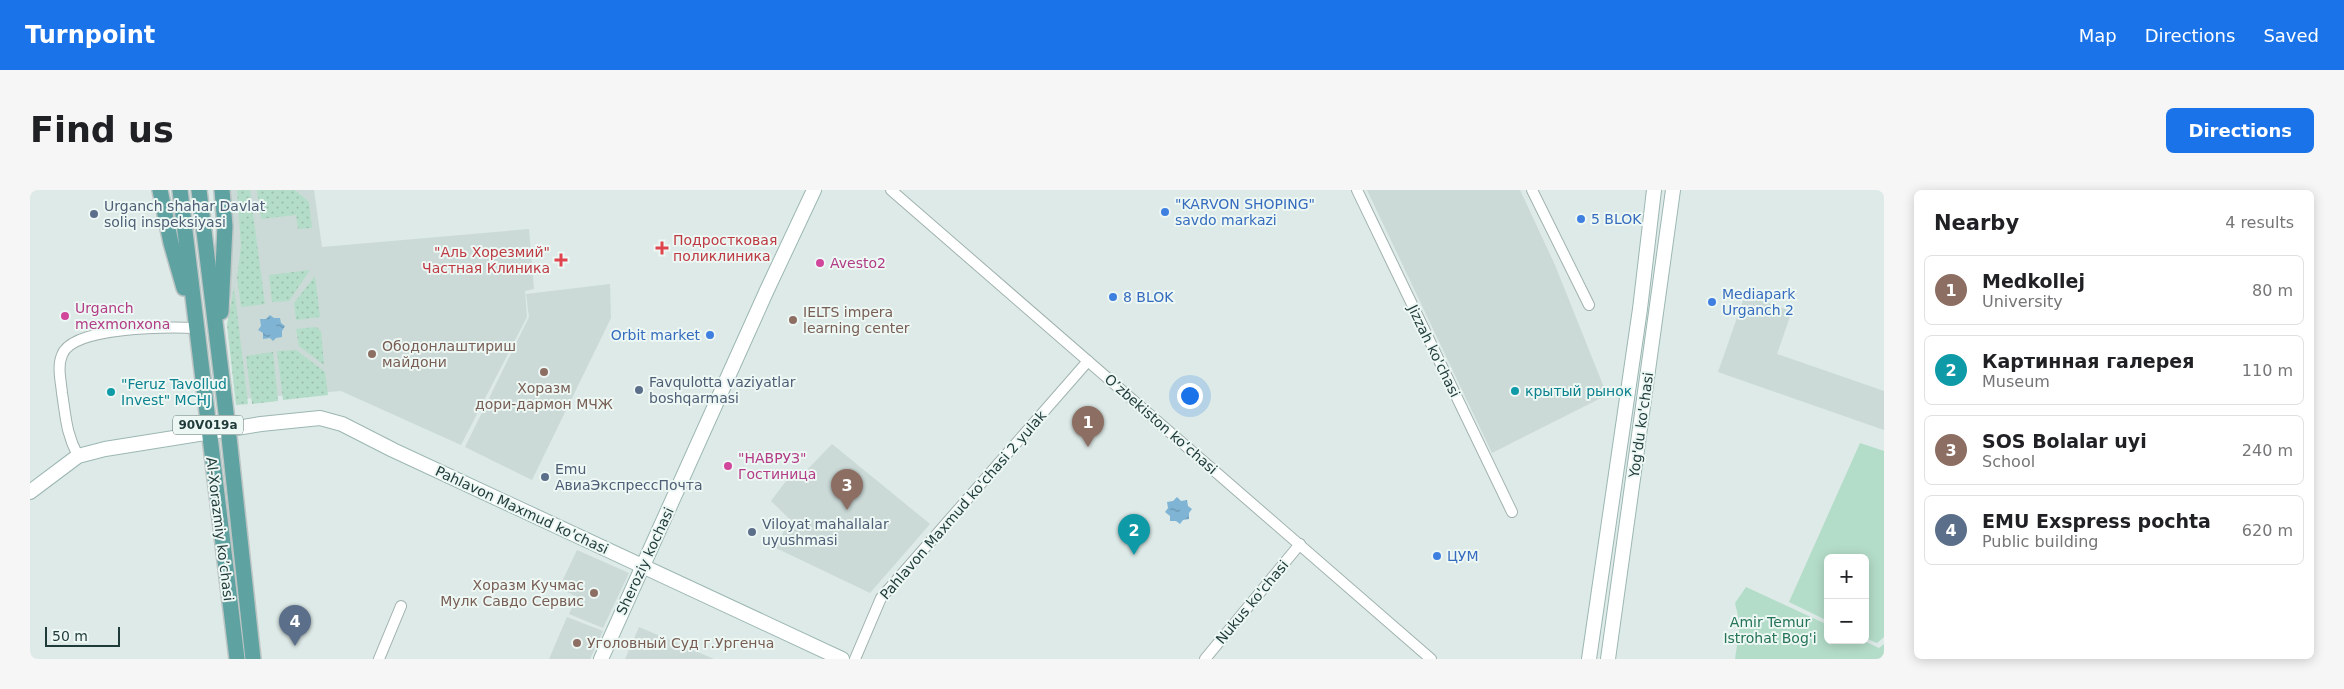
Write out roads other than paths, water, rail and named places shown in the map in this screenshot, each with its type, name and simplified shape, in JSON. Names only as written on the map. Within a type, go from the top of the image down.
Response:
[{"type":"main road","points":[[160,190],[171,243],[196,328]]},
{"type":"main road","name":"Al-Xorazmiy ko’chasi","points":[[180,190],[236,659]]},
{"type":"main road","name":"Al-Xorazmiy ko’chasi","points":[[199,190],[253,659]]},
{"type":"main road","points":[[219,356],[225,226],[222,190]]},
{"type":"main road","name":"Sheroziy kochasi","points":[[601,659],[814,190]]},
{"type":"main road","name":"Yog'du ko'chasi","points":[[1589,659],[1640,309],[1654,190]]},
{"type":"main road","name":"Yog'du ko'chasi","points":[[1608,659],[1673,190]]},
{"type":"main road","name":"Pahlavon Maxmud ko'chasi","points":[[78,456],[192,434],[320,418],[342,424],[392,450],[842,659]]},
{"type":"main road","points":[[30,492],[78,456]]},
{"type":"street","name":"O’zbekiston ko‘chasi","points":[[890,190],[1432,659]]},
{"type":"street","name":"Jizzah ko'chasi","points":[[1357,190],[1512,512]]},
{"type":"street","points":[[1532,190],[1589,305]]},
{"type":"street","points":[[78,456],[68,436],[60,372],[62,354],[70,343],[89,335],[196,328]]},
{"type":"street","name":"Pahlavon Maxmud ko'chasi 2 yulak","points":[[855,659],[880,598],[1088,361]]},
{"type":"street","name":"Nukus ko'chasi","points":[[1204,659],[1300,544]]},
{"type":"street","points":[[379,659],[401,606]]},
{"type":"water","points":[[270,315],[274,318],[280,318],[281,323],[285,326],[282,331],[282,337],[276,338],[273,341],[270,338],[263,339],[263,333],[258,330],[261,326],[260,319],[266,319]]},
{"type":"water","points":[[1177,497],[1181,501],[1187,500],[1188,506],[1192,509],[1189,513],[1189,519],[1183,520],[1180,524],[1176,521],[1170,521],[1170,516],[1165,512],[1168,508],[1167,502],[1173,501]]},
{"type":"place","name":"\"KARVON SHOPING\" savdo markazi","points":[[1165,212]]},
{"type":"place","name":"Urganch shahar Davlat soliq inspeksiyasi","points":[[94,214]]},
{"type":"place","name":"5 BLOK","points":[[1581,219]]},
{"type":"place","name":"Подростковая поликлиника","points":[[662,248]]},
{"type":"place","name":"\"Аль Хорезмий\" Частная Клиника","points":[[561,260]]},
{"type":"place","name":"Avesto2","points":[[820,263]]},
{"type":"place","name":"8 BLOK","points":[[1113,297]]},
{"type":"place","name":"Mediapark Urganch 2","points":[[1712,302]]},
{"type":"place","name":"Urganch mexmonxona","points":[[65,316]]},
{"type":"place","name":"IELTS impera learning center","points":[[793,320]]},
{"type":"place","name":"Orbit market","points":[[710,335]]},
{"type":"place","name":"Ободонлаштириш майдони","points":[[372,354]]},
{"type":"place","name":"Хоразм дори-дармон МЧЖ","points":[[544,372]]},
{"type":"place","name":"Favqulotta vaziyatlar boshqarmasi","points":[[639,390]]},
{"type":"place","name":"крытый рынок","points":[[1515,391]]},
{"type":"place","name":"\"Feruz Tavollud Invest\" MCHJ","points":[[111,392]]},
{"type":"place","name":"Medkollej","points":[[1088,447]]},
{"type":"place","name":"\"НАВРУЗ\" Гостиница","points":[[728,466]]},
{"type":"place","name":"Emu АвиаЭкспрессПочта","points":[[545,477]]},
{"type":"place","name":"SOS Bolalar uyi","points":[[847,510]]},
{"type":"place","name":"Viloyat mahallalar uyushmasi","points":[[752,532]]},
{"type":"place","name":"Картинная галерея","points":[[1134,555]]},
{"type":"place","name":"ЦУМ","points":[[1437,556]]},
{"type":"place","name":"Хоразм Кучмас Мулк Савдо Сервис","points":[[594,593]]},
{"type":"place","name":"Уголовный Суд г.Ургенча","points":[[577,643]]},
{"type":"place","name":"EMU Exspress pochta","points":[[295,646]]},
{"type":"park label","name":"Amir Temur Istrohat Bog'i","points":[[1770,630]]}]
